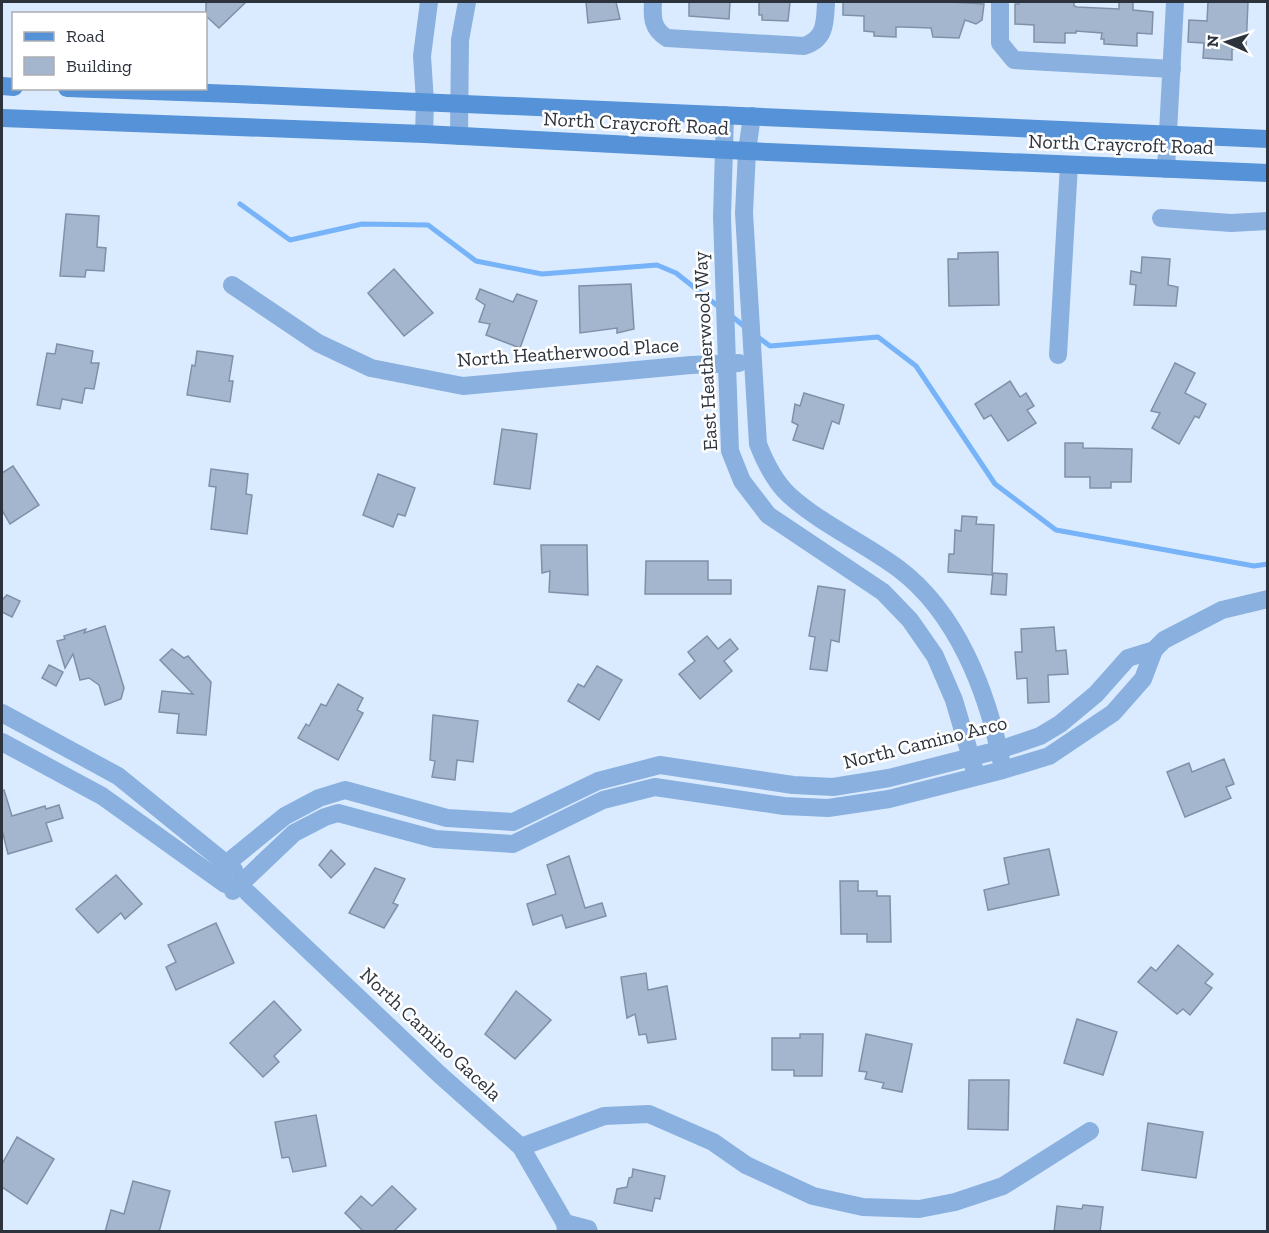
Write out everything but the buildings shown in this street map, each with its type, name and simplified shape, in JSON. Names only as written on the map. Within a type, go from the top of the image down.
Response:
[{"type":"main road","name":"North Craycroft Road","points":[[118,90],[1268,139]]},
{"type":"main road","name":"North Craycroft Road","points":[[2,118],[424,134],[747,151],[1268,172]]},
{"type":"street","points":[[424,134],[425,102],[422,56],[429,2]]},
{"type":"street","points":[[459,136],[460,40],[467,2]]},
{"type":"street","points":[[652,2],[652,21],[657,30],[667,38],[804,46],[812,43],[824,30],[826,2]]},
{"type":"street","points":[[1000,2],[1000,42],[1014,60],[1172,69]]},
{"type":"street","points":[[1166,169],[1175,2]]},
{"type":"street","name":"East Heatherwood Way","points":[[725,115],[722,217],[730,451],[742,481],[768,515],[883,592],[910,620],[935,656],[954,700],[976,776]]},
{"type":"street","points":[[752,116],[747,151],[744,213],[758,444],[766,466],[788,494],[901,570],[932,602],[960,642],[981,690],[1003,770]]},
{"type":"street","points":[[1058,355],[1069,165]]},
{"type":"street","points":[[1161,218],[1231,223],[1268,222]]},
{"type":"street","name":"North Heatherwood Place","points":[[232,285],[318,343],[371,368],[463,386],[691,365],[753,362]]},
{"type":"street","name":"North Camino Arco","points":[[221,870],[285,816],[319,798],[345,790],[447,818],[513,822],[598,781],[660,765],[794,785],[833,787],[889,778],[999,750],[1040,736],[1060,724],[1096,694],[1128,657],[1154,650],[1164,640],[1222,610],[1268,599]]},
{"type":"street","points":[[242,888],[294,832],[338,813],[435,839],[513,844],[603,800],[655,787],[784,806],[828,808],[889,799],[1003,770],[1050,756],[1113,713],[1143,679],[1154,650]]},
{"type":"street","name":"North Camino Gacela","points":[[2,713],[118,776],[242,888],[439,1074],[521,1147],[566,1227],[588,1229],[589,1232]]},
{"type":"street","points":[[2,740],[20,723]]},
{"type":"street","name":"North Camino Gacela","points":[[2,740],[102,796],[221,870]]},
{"type":"street","points":[[521,1147],[604,1116],[648,1114],[713,1142],[746,1165],[813,1196],[862,1207],[919,1209],[955,1202],[1004,1186],[1090,1131]]},
{"type":"waterway","points":[[240,204],[290,240],[362,224],[428,225],[476,261],[542,274],[657,265],[676,273],[719,307]]},
{"type":"waterway","points":[[729,314],[745,327]]},
{"type":"waterway","points":[[755,335],[770,346],[878,337],[916,366],[995,484],[1056,530],[1254,566],[1268,564]]}]
